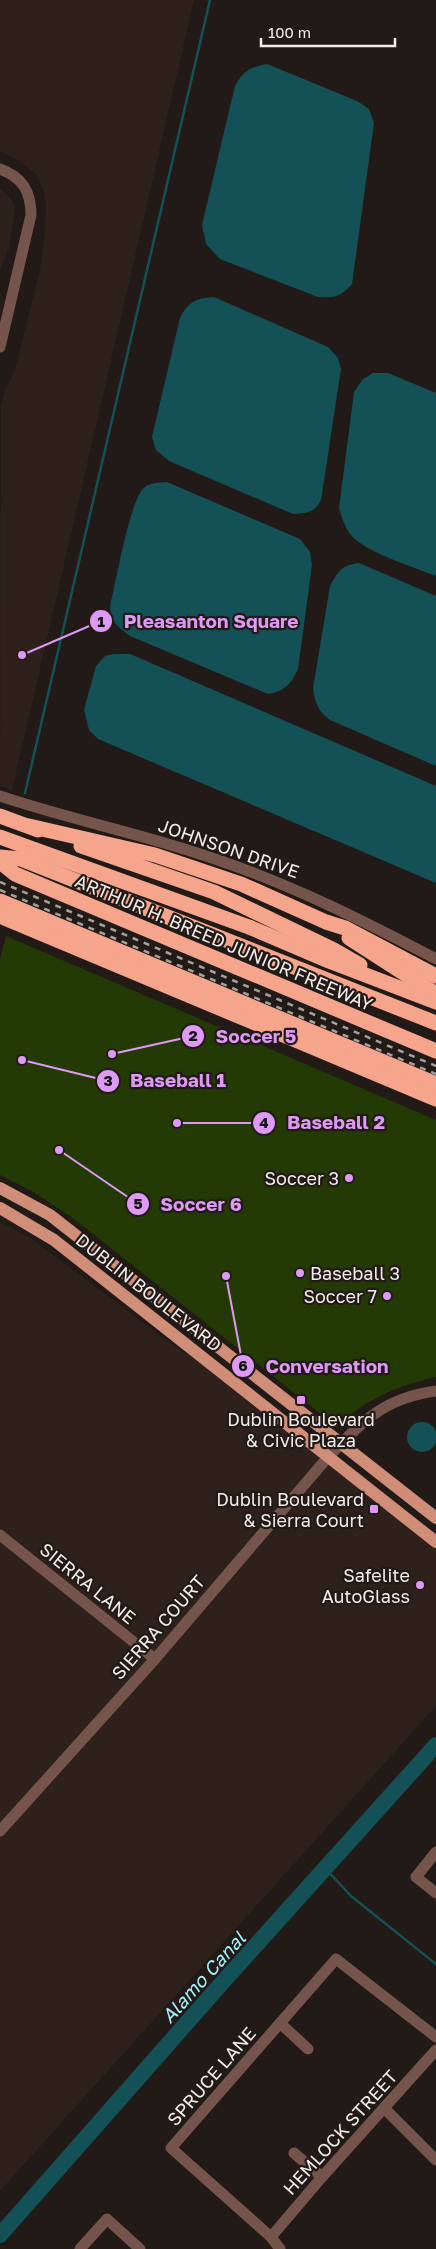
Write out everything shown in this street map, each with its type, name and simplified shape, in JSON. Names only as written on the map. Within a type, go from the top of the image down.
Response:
[{"type":"highway","points":[[0,816],[214,892],[332,955],[394,985],[436,1002]]},
{"type":"highway","points":[[29,826],[127,848],[196,868],[241,884],[369,939],[436,976]]},
{"type":"highway","points":[[0,837],[332,955]]},
{"type":"highway","points":[[0,857],[21,860],[436,1023]]},
{"type":"highway","name":"ARTHUR H. BREED JUNIOR FREEWAY","points":[[0,862],[15,874],[436,1051]]},
{"type":"highway","points":[[0,901],[436,1084]]},
{"type":"highway","points":[[0,916],[436,1099]]},
{"type":"highway","points":[[326,922],[436,994]]},
{"type":"main road","name":"DUBLIN BOULEVARD","points":[[0,1188],[50,1215],[340,1445],[436,1518]]},
{"type":"main road","name":"DUBLIN BOULEVARD","points":[[0,1208],[30,1224],[72,1254],[436,1542]]},
{"type":"main road","points":[[72,1254],[83,1250],[125,1284],[134,1281]]},
{"type":"street","points":[[0,168],[18,178],[27,188],[31,200],[31,215],[0,347]]},
{"type":"street","name":"JOHNSON DRIVE","points":[[0,796],[61,815],[164,842],[267,878],[360,919],[436,959]]},
{"type":"street","name":"SIERRA COURT","points":[[0,1831],[155,1659],[328,1457],[365,1420],[391,1403],[416,1394],[436,1391]]},
{"type":"street","name":"SIERRA LANE","points":[[0,1535],[155,1659]]},
{"type":"street","points":[[436,1852],[416,1877],[436,1893]]},
{"type":"street","name":"SPRUCE LANE","points":[[280,2249],[271,2238],[171,2148],[336,1959],[436,2037]]},
{"type":"street","points":[[280,2023],[308,2049]]},
{"type":"street","name":"HEMLOCK STREET","points":[[271,2238],[322,2177],[436,2050]]},
{"type":"street","points":[[384,2108],[436,2160]]},
{"type":"street","points":[[294,2153],[322,2177]]},
{"type":"street","points":[[80,2249],[107,2219],[140,2249]]},
{"type":"shaded area","points":[[0,0],[194,0],[12,790],[0,786],[1,406],[5,390],[15,370],[40,270],[45,233],[46,206],[44,192],[36,174],[20,161],[0,151]]},
{"type":"shaded area","points":[[0,188],[12,200],[15,208],[9,248],[0,270]]},
{"type":"shaded area","points":[[0,1222],[28,1236],[166,1340],[261,1404],[436,1542],[436,1706],[0,2191]]},
{"type":"green space","points":[[6,936],[436,1120],[436,1377],[396,1389],[374,1399],[340,1423],[331,1422],[74,1219],[32,1191],[0,1175],[0,959]]},
{"type":"water","points":[[267,64],[357,101],[369,109],[374,123],[352,284],[337,296],[318,297],[220,259],[206,244],[202,225],[235,86],[241,76],[248,70]]},
{"type":"water","points":[[214,297],[328,347],[338,358],[341,369],[321,500],[316,508],[310,511],[293,514],[169,461],[156,450],[152,437],[180,318],[186,308],[193,302],[202,298]]},
{"type":"water","points":[[373,373],[388,373],[436,393],[436,576],[379,554],[359,542],[347,530],[340,512],[354,392],[363,379]]},
{"type":"water","points":[[167,482],[300,539],[310,552],[312,565],[298,669],[290,683],[283,689],[268,694],[130,636],[114,620],[110,606],[132,512],[142,490],[153,483]]},
{"type":"water","points":[[359,563],[436,596],[436,766],[330,720],[320,710],[316,702],[313,688],[330,586],[344,567]]},
{"type":"water","points":[[130,654],[436,786],[436,883],[98,739],[89,730],[84,710],[96,666],[105,656]]},
{"type":"water","points":[[422,1422],[433,1426],[437,1437],[433,1448],[422,1452],[411,1448],[407,1437],[411,1426]]},
{"type":"waterway","points":[[25,793],[210,0]]},
{"type":"waterway","name":"Alamo Canal","points":[[0,2235],[221,1984],[436,1745]]},
{"type":"waterway","points":[[325,1868],[351,1896],[436,1964]]},
{"type":"railway","points":[[0,882],[436,1066]]},
{"type":"railway","points":[[0,890],[436,1074]]},
{"type":"place","name":"Pleasanton Square","points":[[22,655]]},
{"type":"place","name":"Soccer 5","points":[[112,1054]]},
{"type":"place","name":"Baseball 1","points":[[22,1060]]},
{"type":"place","name":"Baseball 2","points":[[177,1123]]},
{"type":"place","name":"Soccer 6","points":[[59,1150]]},
{"type":"place","name":"Soccer 3","points":[[349,1178]]},
{"type":"place","name":"Baseball 3","points":[[300,1273]]},
{"type":"place","name":"Conversation","points":[[226,1276]]},
{"type":"place","name":"Soccer 7","points":[[387,1296]]},
{"type":"place","name":"Dublin Boulevard & Civic Plaza","points":[[301,1400]]},
{"type":"place","name":"Dublin Boulevard & Sierra Court","points":[[374,1509]]},
{"type":"place","name":"Safelite AutoGlass","points":[[420,1585]]}]
